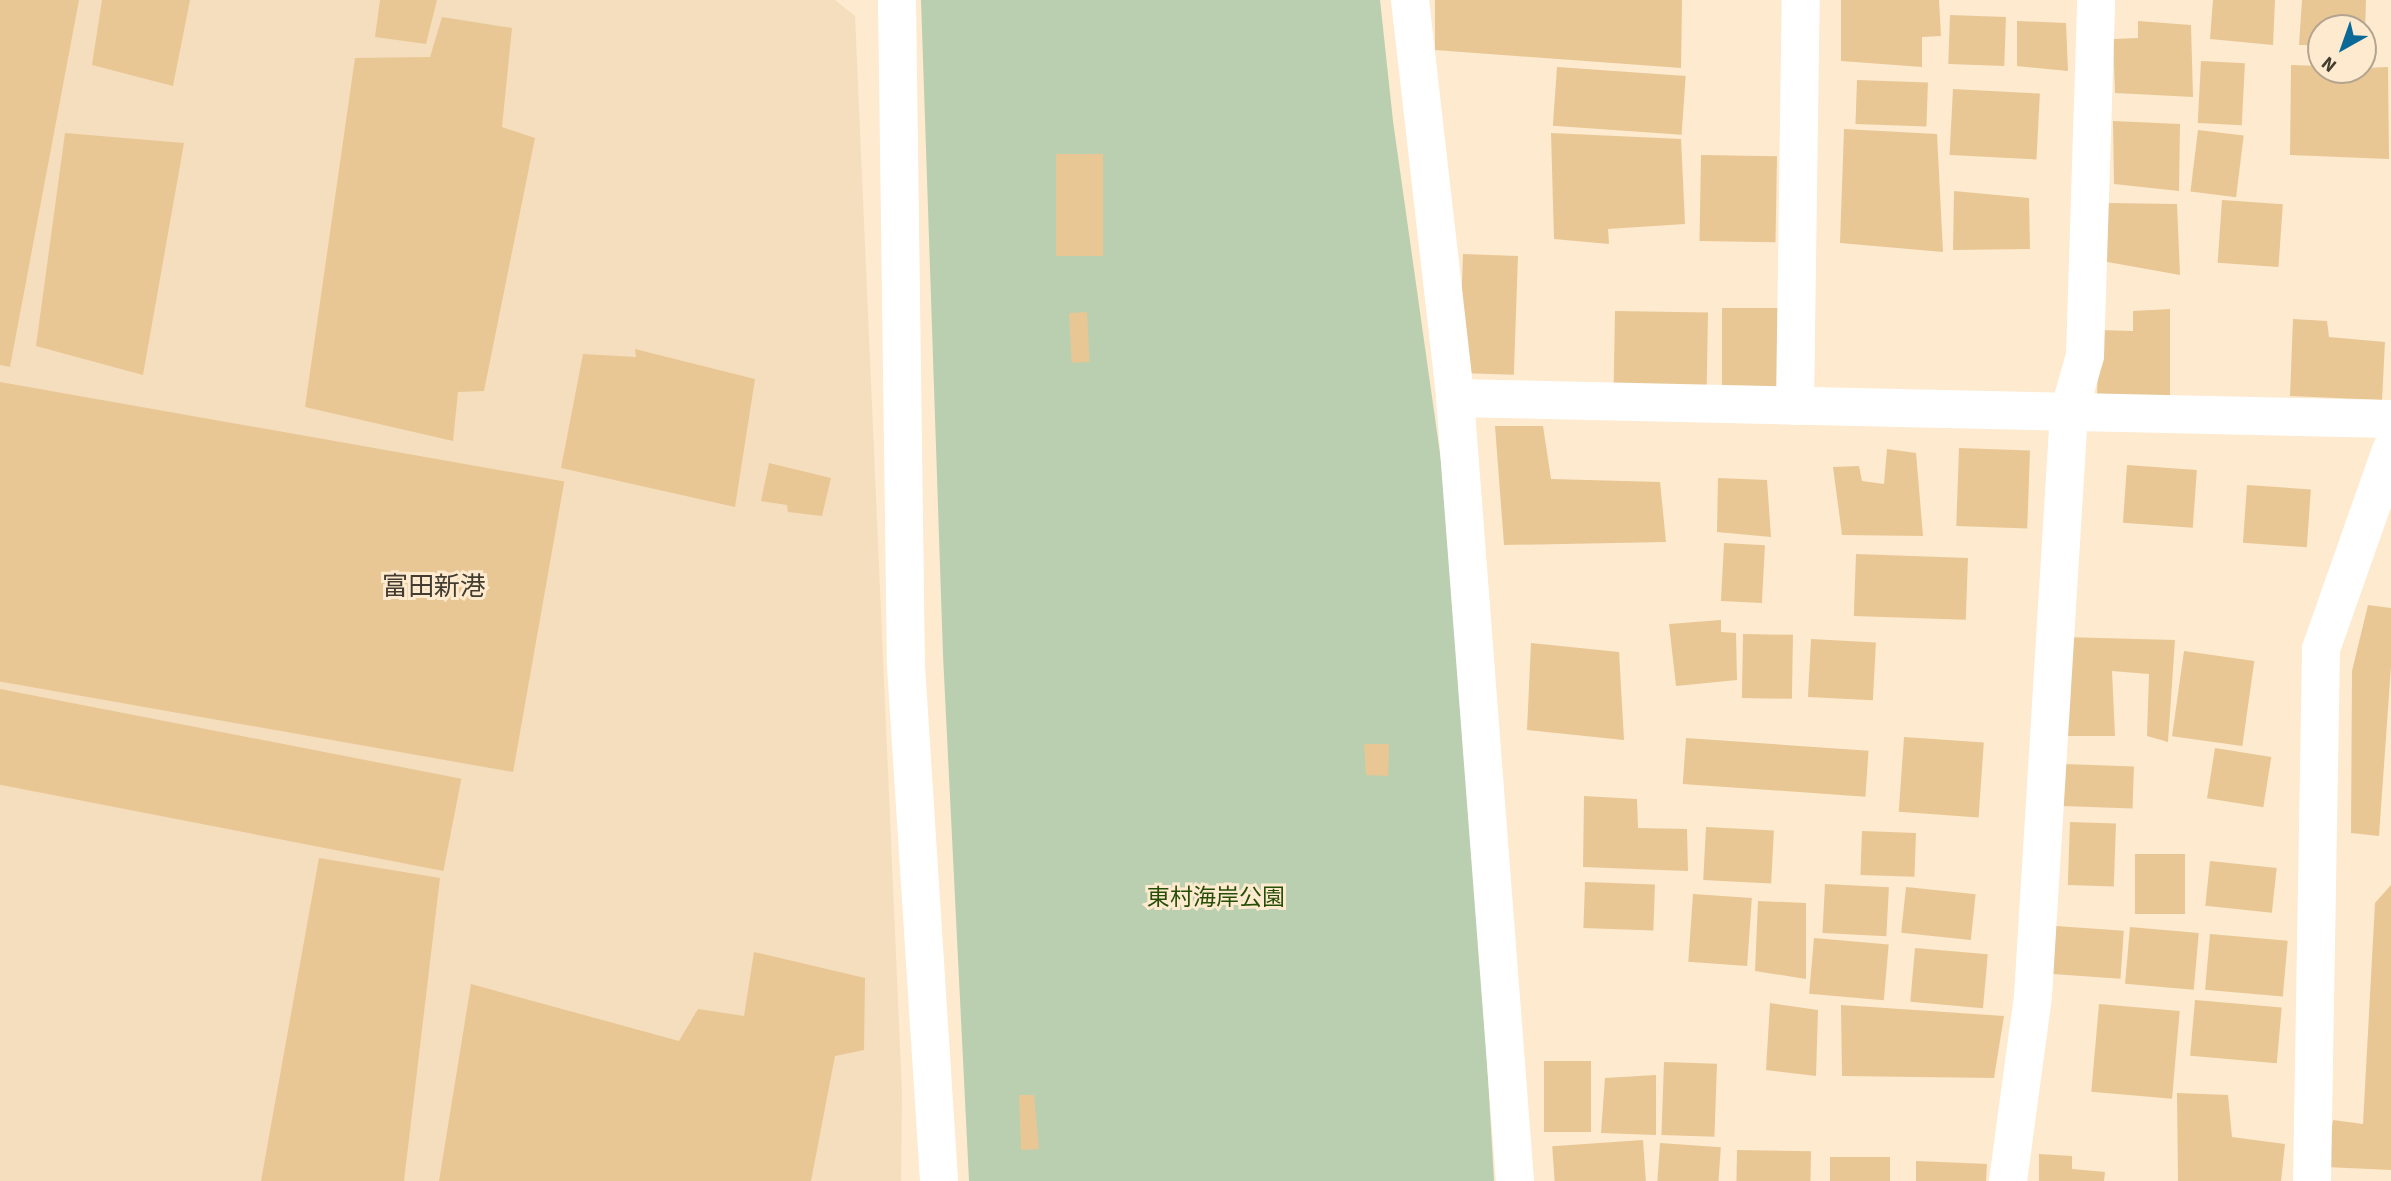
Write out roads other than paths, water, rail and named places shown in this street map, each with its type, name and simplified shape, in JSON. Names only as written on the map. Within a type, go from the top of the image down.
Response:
[{"type":"street","points":[[897,0],[906,666],[939,1181]]},
{"type":"street","points":[[1410,0],[1455,398],[1515,1181]]},
{"type":"street","points":[[1795,406],[1801,0]]},
{"type":"street","points":[[2008,1181],[2033,996],[2069,412],[2085,356],[2096,0]]},
{"type":"street","points":[[1455,398],[2391,419]]},
{"type":"street","points":[[2312,1181],[2321,649],[2391,450]]},
{"type":"district","name":"富田新港","points":[[434,587]]},
{"type":"park label","name":"東村海岸公園","points":[[1216,898]]}]
